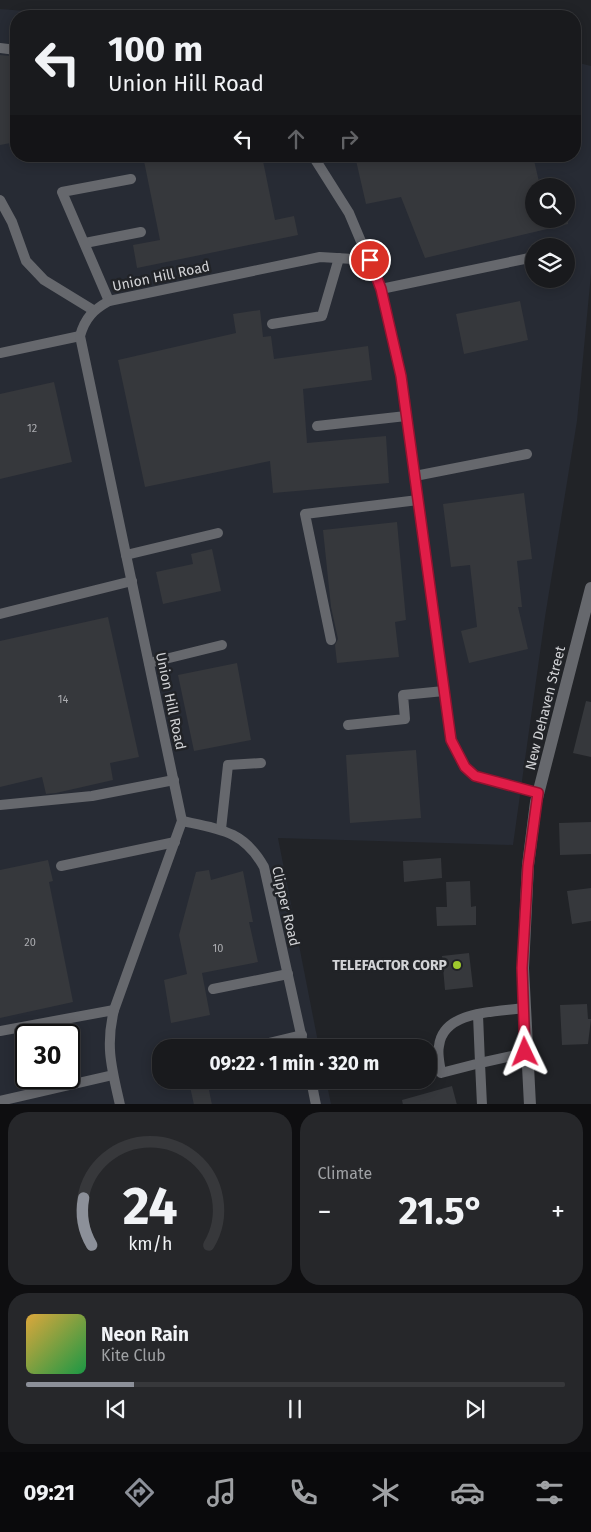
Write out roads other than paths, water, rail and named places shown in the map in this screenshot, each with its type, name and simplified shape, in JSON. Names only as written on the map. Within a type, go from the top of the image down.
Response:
[{"type":"street","name":"New Dehaven Street","points":[[530,1104],[525,1052],[522,968],[528,866],[538,793],[591,588]]},
{"type":"lane","points":[[317,162],[349,213],[381,289],[401,376],[451,740],[465,767],[475,776],[538,793]]},
{"type":"lane","points":[[109,301],[62,192],[131,179]]},
{"type":"lane","points":[[0,200],[12,222],[26,260],[44,280],[94,310]]},
{"type":"lane","points":[[85,243],[141,232]]},
{"type":"lane","name":"Union Hill Road","points":[[120,1104],[108,1033],[114,1010],[182,821],[80,336],[84,324],[94,310],[109,301],[320,257],[370,260]]},
{"type":"lane","points":[[272,324],[322,316],[339,258]]},
{"type":"lane","points":[[381,289],[525,259]]},
{"type":"lane","points":[[0,353],[80,336]]},
{"type":"lane","points":[[317,426],[406,416]]},
{"type":"lane","points":[[415,476],[527,454]]},
{"type":"lane","points":[[331,640],[305,514],[418,500]]},
{"type":"lane","points":[[126,554],[218,533]]},
{"type":"lane","points":[[0,614],[132,581]]},
{"type":"lane","points":[[149,662],[222,645]]},
{"type":"lane","points":[[348,725],[405,719],[403,695],[444,691]]},
{"type":"lane","points":[[220,829],[228,765],[261,763]]},
{"type":"lane","points":[[0,805],[92,796],[174,780]]},
{"type":"lane","name":"Clipper Road","points":[[182,821],[220,829],[242,838],[255,851],[264,867],[303,1039]]},
{"type":"lane","points":[[61,866],[175,842]]},
{"type":"lane","points":[[214,989],[288,974]]},
{"type":"lane","points":[[524,1008],[478,1015],[455,1021],[441,1036],[439,1057],[441,1073],[525,1052]]},
{"type":"lane","points":[[0,1031],[114,1010]]},
{"type":"lane","points":[[478,1015],[482,1104]]},
{"type":"lane","points":[[285,1039],[302,1035]]},
{"type":"lane","points":[[0,1101],[114,1075]]},
{"type":"lane","points":[[313,1089],[316,1104]]},
{"type":"place","name":"TELEFACTOR CORP","points":[[457,965]]}]
